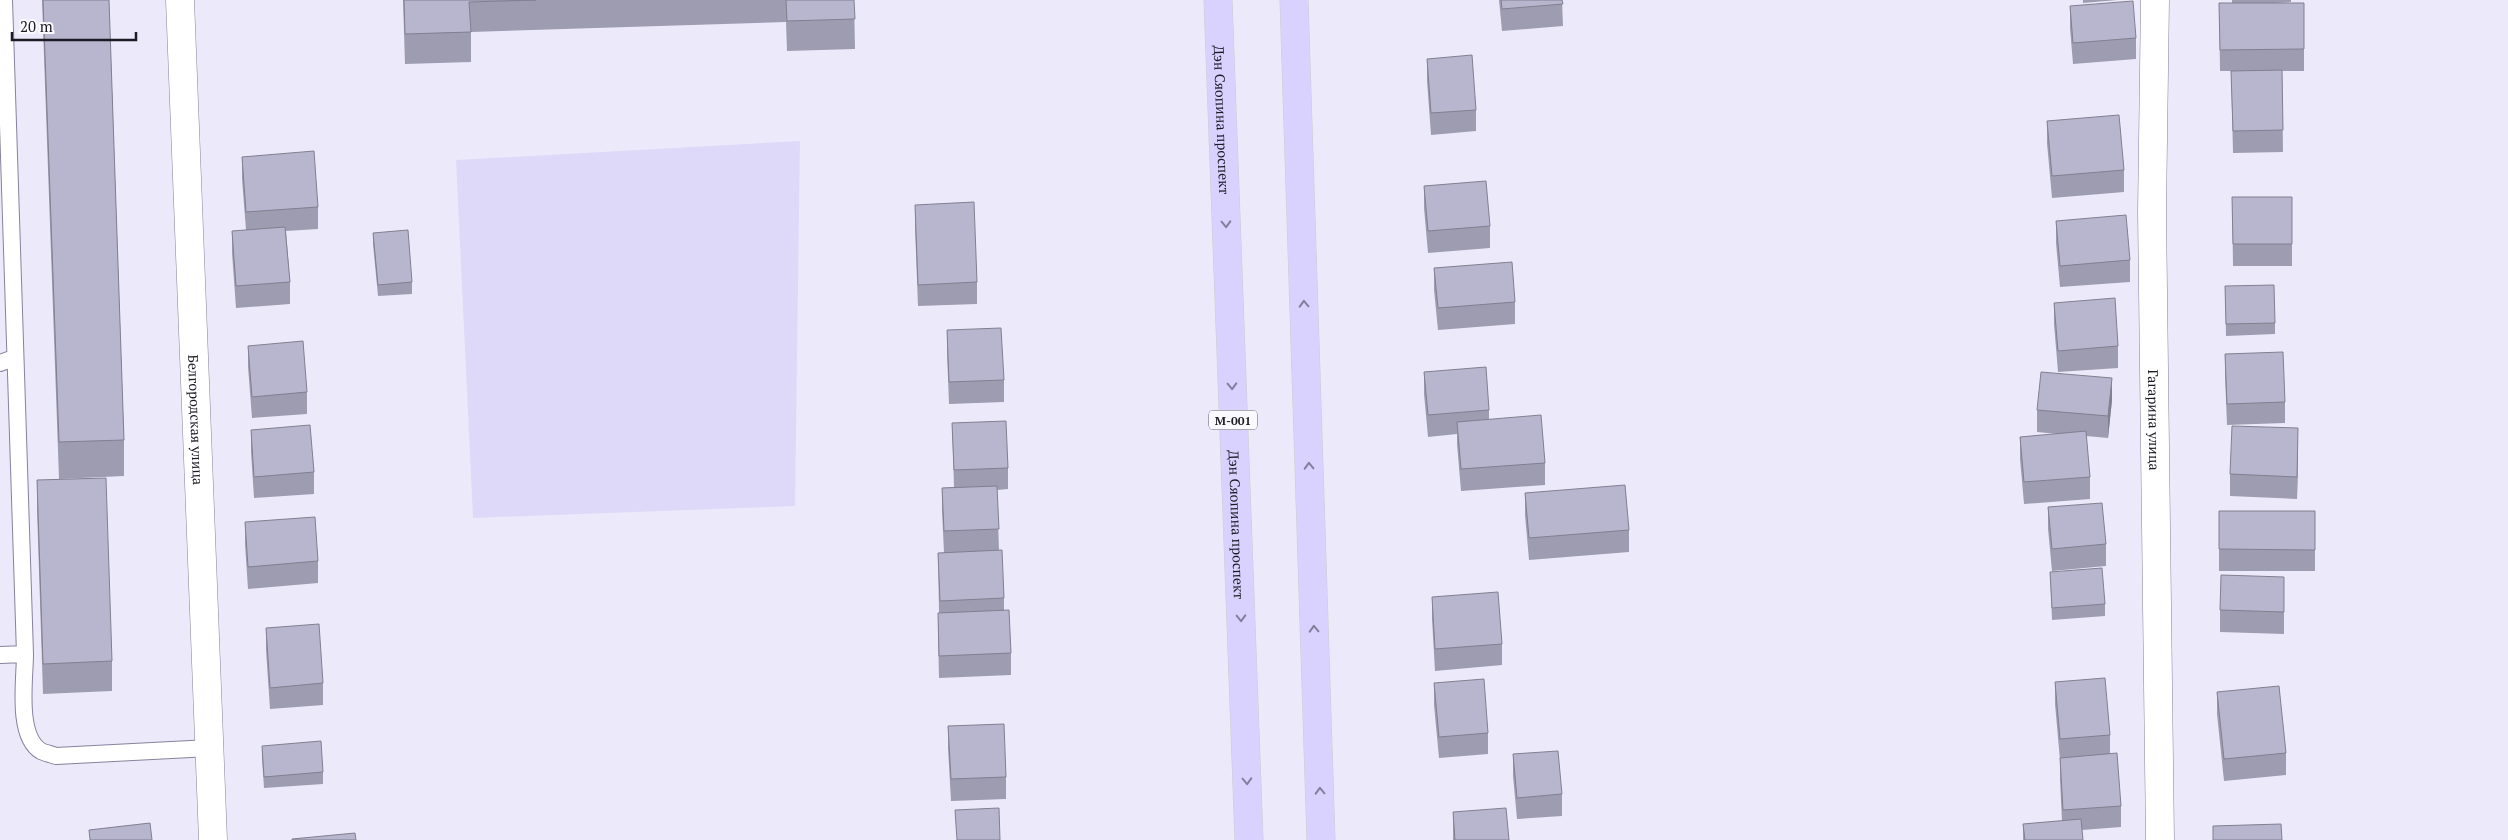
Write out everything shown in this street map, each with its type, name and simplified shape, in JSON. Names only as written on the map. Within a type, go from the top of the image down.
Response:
[{"type":"main road","name":"Дэн Сяопина проспект","points":[[1218,0],[1249,840]]},
{"type":"main road","points":[[1294,0],[1321,840]]},
{"type":"street","name":"Белгородская улица","points":[[180,0],[213,840]]},
{"type":"street","name":"Гагарина улица","points":[[2155,0],[2152,212],[2160,840]]},
{"type":"lane","points":[[4,0],[7,360],[25,654],[24,719],[27,732],[41,751],[56,756],[210,748]]},
{"type":"lane","points":[[0,656],[25,654]]},
{"type":"shaded area","points":[[800,141],[795,506],[473,518],[456,160]]},
{"type":"building","points":[[43,0],[109,0],[124,440],[59,442]]},
{"type":"building","points":[[404,0],[536,0],[469,2],[471,32],[405,34]]},
{"type":"building","points":[[786,0],[854,0],[855,19],[787,21]]},
{"type":"building","points":[[1501,0],[1562,0],[1563,4],[1502,9]]},
{"type":"building","points":[[2133,1],[2136,38],[2073,43],[2070,6]]},
{"type":"building","points":[[2219,3],[2304,3],[2304,49],[2220,50]]},
{"type":"building","points":[[1472,55],[1476,110],[1431,113],[1427,59]]},
{"type":"building","points":[[2282,70],[2283,130],[2233,131],[2231,71]]},
{"type":"building","points":[[2119,115],[2124,170],[2052,176],[2047,121]]},
{"type":"building","points":[[314,151],[318,207],[246,212],[242,157]]},
{"type":"building","points":[[1486,181],[1490,226],[1428,231],[1424,186]]},
{"type":"building","points":[[2232,197],[2292,197],[2292,244],[2233,244]]},
{"type":"building","points":[[974,202],[977,282],[918,285],[915,205]]},
{"type":"building","points":[[2126,215],[2130,260],[2060,266],[2056,221]]},
{"type":"building","points":[[285,227],[290,282],[236,286],[232,231]]},
{"type":"building","points":[[408,230],[412,282],[378,285],[373,233]]},
{"type":"building","points":[[1512,262],[1515,302],[1438,308],[1434,268]]},
{"type":"building","points":[[2274,285],[2275,323],[2226,324],[2225,286]]},
{"type":"building","points":[[2115,298],[2118,346],[2058,351],[2054,303]]},
{"type":"building","points":[[1001,328],[1004,380],[949,382],[947,330]]},
{"type":"building","points":[[303,341],[307,392],[252,397],[248,346]]},
{"type":"building","points":[[2283,352],[2285,402],[2227,404],[2225,354]]},
{"type":"building","points":[[1486,367],[1489,410],[1428,415],[1424,372]]},
{"type":"building","points":[[2041,372],[2112,378],[2108,416],[2037,410]]},
{"type":"building","points":[[1541,415],[1545,463],[1461,469],[1457,422]]},
{"type":"building","points":[[1006,421],[1008,468],[954,470],[952,423]]},
{"type":"building","points":[[310,425],[314,472],[254,477],[251,430]]},
{"type":"building","points":[[2232,426],[2298,428],[2297,477],[2230,474]]},
{"type":"building","points":[[2086,431],[2090,477],[2024,482],[2020,437]]},
{"type":"building","points":[[106,478],[112,661],[43,664],[37,480]]},
{"type":"building","points":[[1625,485],[1629,530],[1529,538],[1525,493]]},
{"type":"building","points":[[997,486],[999,529],[944,531],[942,488]]},
{"type":"building","points":[[2102,503],[2106,544],[2052,549],[2048,507]]},
{"type":"building","points":[[2219,511],[2315,511],[2315,550],[2219,549]]},
{"type":"building","points":[[315,517],[318,561],[248,567],[245,522]]},
{"type":"building","points":[[1002,550],[1004,598],[940,601],[938,553]]},
{"type":"building","points":[[2102,568],[2105,604],[2052,608],[2050,572]]},
{"type":"building","points":[[2221,575],[2284,577],[2284,612],[2220,610]]},
{"type":"building","points":[[1498,592],[1502,644],[1435,649],[1432,597]]},
{"type":"building","points":[[1009,610],[1011,653],[939,656],[938,613]]},
{"type":"building","points":[[319,624],[323,683],[270,688],[266,628]]},
{"type":"building","points":[[2105,678],[2110,735],[2060,739],[2055,682]]},
{"type":"building","points":[[1484,679],[1488,733],[1439,737],[1434,683]]},
{"type":"building","points":[[2279,686],[2286,753],[2224,759],[2217,692]]},
{"type":"building","points":[[1004,724],[1006,777],[951,779],[948,726]]},
{"type":"building","points":[[321,741],[323,772],[264,777],[262,746]]},
{"type":"building","points":[[1558,751],[1562,794],[1517,798],[1513,754]]},
{"type":"building","points":[[2117,753],[2121,806],[2063,810],[2060,758]]},
{"type":"building","points":[[999,808],[1000,840],[957,840],[955,810]]},
{"type":"building","points":[[1506,808],[1509,840],[1455,840],[1453,812]]},
{"type":"building","points":[[2081,819],[2083,840],[2025,840],[2023,824]]},
{"type":"building","points":[[150,823],[152,840],[90,840],[89,830]]},
{"type":"building","points":[[2281,824],[2282,840],[2213,840],[2213,826]]},
{"type":"building","points":[[355,833],[356,840],[292,840],[292,839]]}]
